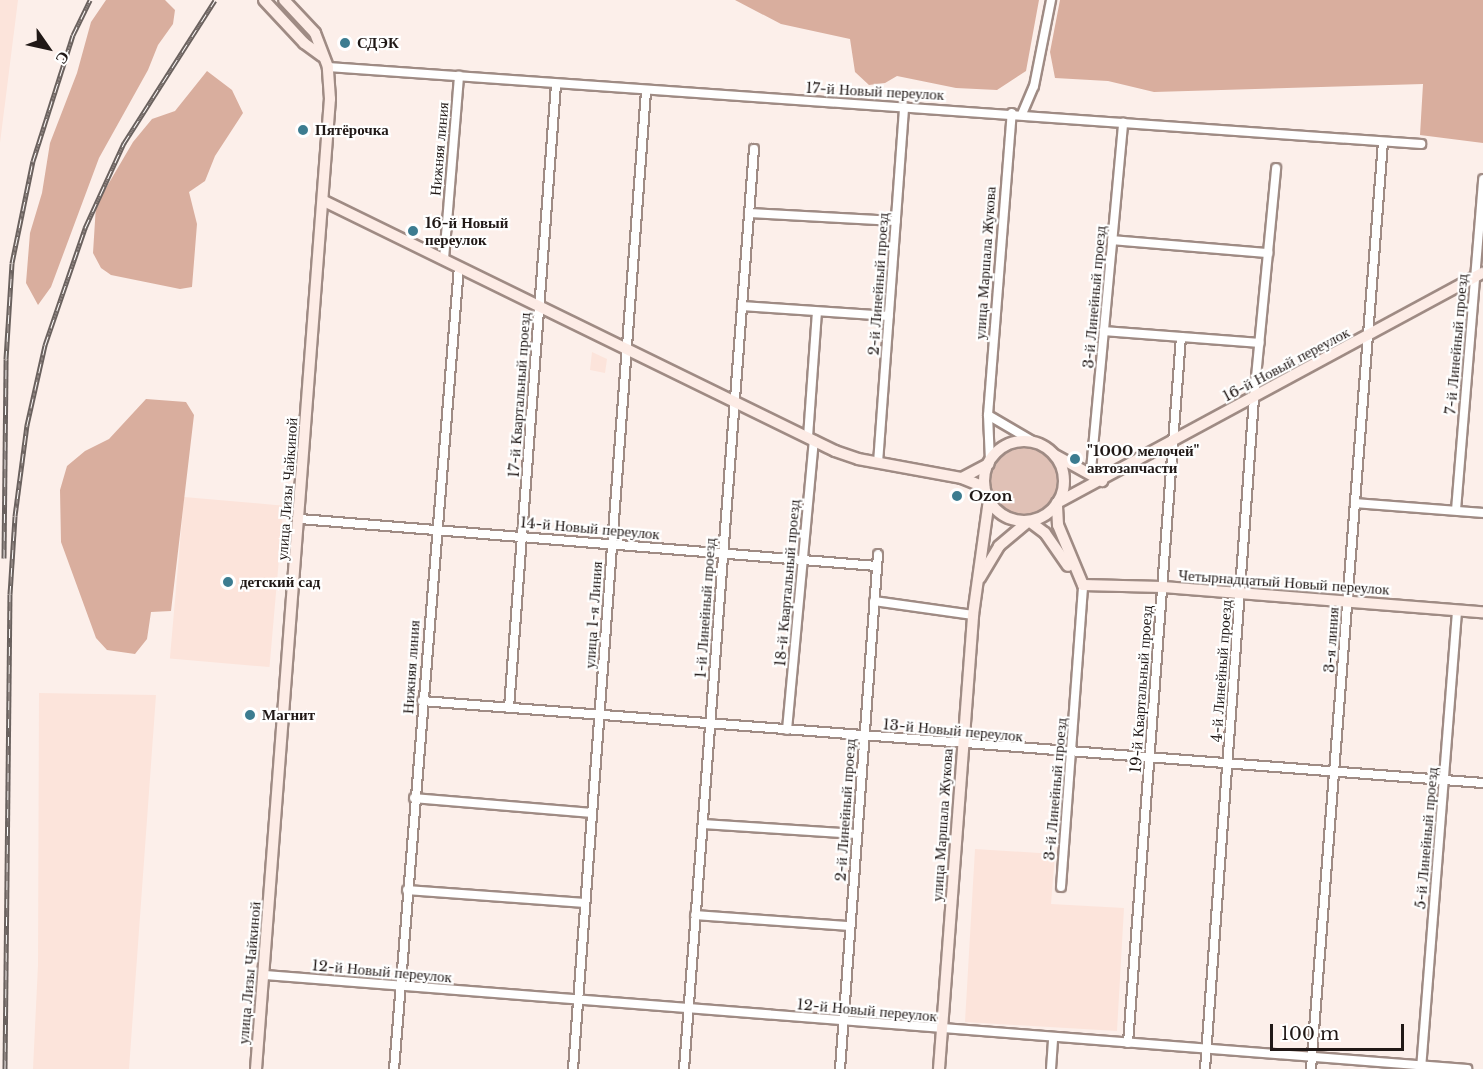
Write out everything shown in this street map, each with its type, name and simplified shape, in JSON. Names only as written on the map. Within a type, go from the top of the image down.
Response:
[{"type":"main road","points":[[264,0],[304,43],[322,56]]},
{"type":"main road","points":[[285,0],[315,33],[328,67]]},
{"type":"main road","name":"улица Лизы Чайкиной","points":[[256,1069],[324,201],[328,67]]},
{"type":"main road","points":[[324,201],[735,403],[858,459],[962,478],[984,487]]},
{"type":"main road","name":"16-й Новый переулок","points":[[1057,503],[1368,338],[1479,275]]},
{"type":"main road","points":[[962,478],[989,462],[1011,443],[1034,442],[1102,481]]},
{"type":"main road","points":[[1052,453],[1063,477],[1057,503],[1058,525],[1083,585]]},
{"type":"main road","points":[[989,462],[984,487],[989,499],[1005,516],[1029,520],[1045,533],[1083,585]]},
{"type":"main road","name":"улица Маршала Жукова","points":[[939,1069],[973,615],[989,499]]},
{"type":"main road","points":[[1029,520],[1048,513],[1057,503]]},
{"type":"main road","name":"улица Маршала Жукова","points":[[977,584],[999,546],[1029,520]]},
{"type":"main road","name":"Четырнадцатый Новый переулок","points":[[1083,585],[1162,587],[1483,612]]},
{"type":"street","points":[[1022,114],[1034,86],[1051,0]]},
{"type":"street","name":"17-й Новый переулок","points":[[328,67],[646,91],[1012,113],[1421,144]]},
{"type":"street","name":"Нижняя линия","points":[[444,259],[459,76]]},
{"type":"street","name":"17-й Квартальный проезд","points":[[509,708],[556,84]]},
{"type":"street","name":"улица 1-я Линия","points":[[573,1069],[646,91]]},
{"type":"street","name":"2-й Линейный проезд","points":[[878,463],[904,107]]},
{"type":"street","name":"улица Маршала Жукова","points":[[989,462],[988,415],[1012,113]]},
{"type":"street","name":"3-й Линейный проезд","points":[[1086,472],[1091,470],[1123,122]]},
{"type":"street","name":"3-я линия","points":[[1311,1069],[1383,142]]},
{"type":"street","name":"1-й Линейный проезд","points":[[684,1069],[754,149]]},
{"type":"street","name":"4-й Линейный проезд","points":[[1205,1069],[1254,398],[1276,168]]},
{"type":"street","name":"7-й Линейный проезд","points":[[1456,510],[1479,275],[1483,179]]},
{"type":"street","points":[[749,213],[896,221]]},
{"type":"street","points":[[1112,240],[1268,254]]},
{"type":"street","name":"Нижняя линия","points":[[394,1069],[435,530],[459,267]]},
{"type":"street","points":[[742,306],[889,316]]},
{"type":"street","name":"18-й Квартальный проезд","points":[[788,730],[803,560],[817,312]]},
{"type":"street","points":[[1104,330],[1260,343]]},
{"type":"street","name":"19-й Квартальный проезд","points":[[1128,1043],[1181,337]]},
{"type":"street","points":[[988,415],[1034,442]]},
{"type":"street","points":[[1355,502],[1483,513]]},
{"type":"street","name":"14-й Новый переулок","points":[[300,519],[877,566]]},
{"type":"street","name":"2-й Линейный проезд","points":[[840,1069],[878,554]]},
{"type":"street","name":"3-й Линейный проезд","points":[[1060,887],[1083,585]]},
{"type":"street","points":[[874,601],[973,615]]},
{"type":"street","name":"5-й Линейный проезд","points":[[1421,1067],[1458,610]]},
{"type":"street","name":"13-й Новый переулок","points":[[422,702],[864,736],[963,746],[1483,783]]},
{"type":"street","points":[[414,798],[591,813]]},
{"type":"street","points":[[703,824],[857,834]]},
{"type":"street","points":[[407,890],[585,903]]},
{"type":"street","points":[[695,915],[850,926]]},
{"type":"street","name":"12-й Новый переулок","points":[[265,975],[843,1020],[942,1031],[1053,1037],[1467,1069]]},
{"type":"street","points":[[1051,1069],[1053,1037]]},
{"type":"shaded area","points":[[0,0],[18,0],[0,143]]},
{"type":"shaded area","points":[[106,0],[165,0],[175,10],[173,24],[158,45],[148,70],[99,158],[51,287],[38,305],[26,283],[30,233],[42,193],[50,143],[77,73],[91,22]]},
{"type":"shaded area","points":[[735,0],[1039,0],[1026,71],[997,90],[956,88],[897,76],[885,83],[869,85],[855,72],[850,39],[781,24]]},
{"type":"shaded area","points":[[1060,0],[1483,0],[1483,143],[1420,135],[1423,84],[1154,92],[1108,81],[1055,78],[1050,52]]},
{"type":"shaded area","points":[[207,71],[232,90],[243,113],[215,156],[205,181],[189,192],[197,224],[192,287],[180,289],[111,275],[101,268],[93,253],[96,205],[133,142],[152,119],[175,111]]},
{"type":"shaded area","points":[[592,352],[607,359],[605,373],[590,370]]},
{"type":"shaded area","points":[[146,399],[186,402],[194,415],[171,611],[151,612],[147,639],[135,654],[107,650],[96,638],[61,542],[60,490],[67,466],[85,451],[109,439]]},
{"type":"shaded area","points":[[1024,447],[1037,450],[1048,457],[1055,468],[1058,481],[1055,494],[1048,505],[1037,512],[1024,515],[1011,512],[1000,505],[993,494],[990,481],[993,468],[1000,457],[1011,450]]},
{"type":"shaded area","name":"детский сад","points":[[184,497],[284,506],[270,667],[170,658]]},
{"type":"shaded area","points":[[39,693],[156,695],[129,1069],[33,1069],[38,965]]},
{"type":"shaded area","points":[[975,849],[1055,854],[1051,904],[1124,908],[1117,1031],[965,1022]]},
{"type":"railway","points":[[4,558],[6,359],[12,263],[33,161],[73,35],[90,0]]},
{"type":"railway","points":[[5,1069],[10,594],[15,516],[27,425],[45,345],[85,228],[124,143],[215,0]]},
{"type":"place","name":"СДЭК","points":[[345,43]]},
{"type":"place","name":"Пятёрочка","points":[[303,130]]},
{"type":"place","name":"16-й Новый переулок","points":[[413,231]]},
{"type":"place","name":"\"1000 мелочей\" автозапчасти","points":[[1075,459]]},
{"type":"place","name":"Ozon","points":[[957,496]]},
{"type":"place","name":"детский сад","points":[[228,582]]},
{"type":"place","name":"Магнит","points":[[250,715]]}]
